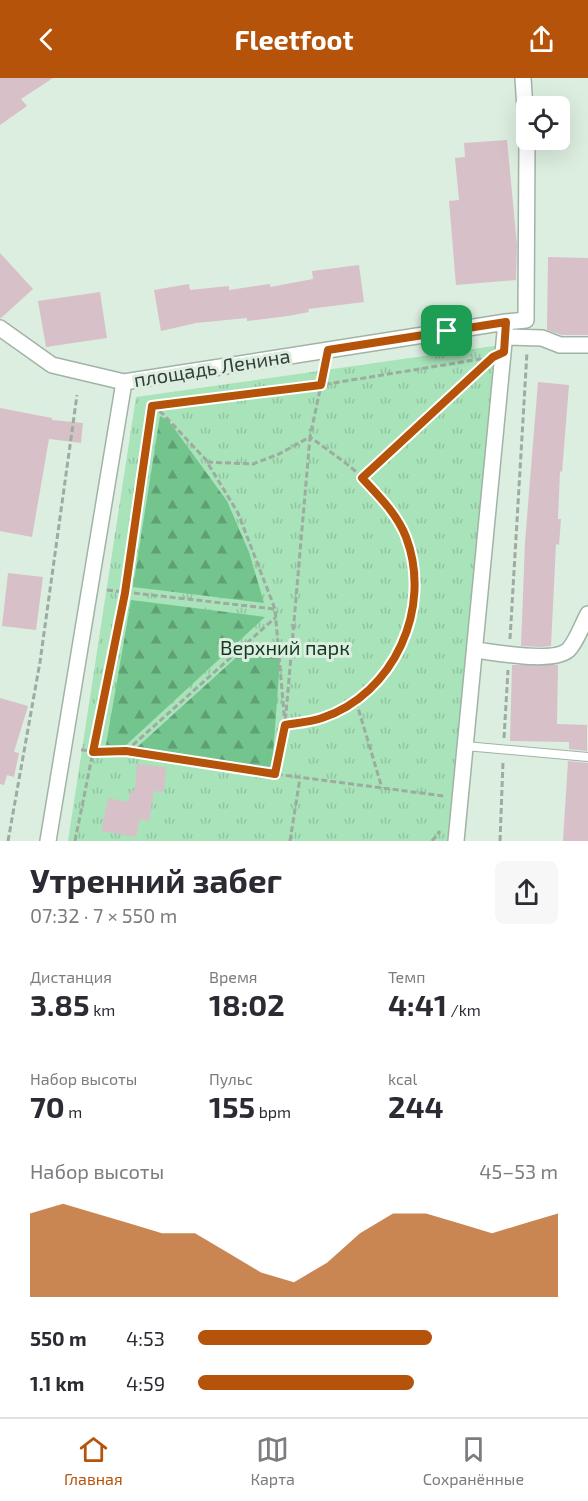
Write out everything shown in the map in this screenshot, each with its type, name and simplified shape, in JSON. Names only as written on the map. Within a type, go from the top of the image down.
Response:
[{"type":"street","name":"площадь Ленина","points":[[0,328],[52,364],[124,382],[328,350],[505,337],[526,320],[526,140],[523,78]]},
{"type":"street","points":[[456,841],[505,337],[542,338],[560,345],[588,345]]},
{"type":"street","points":[[48,841],[124,382]]},
{"type":"street","points":[[475,650],[509,654],[560,654],[569,650],[588,614]]},
{"type":"lane","points":[[465,746],[588,757]]},
{"type":"path","points":[[500,841],[527,350],[505,337]]},
{"type":"path","points":[[275,774],[285,725],[310,437],[328,350]]},
{"type":"path","points":[[152,406],[321,385],[493,357],[362,478]]},
{"type":"path","points":[[8,841],[40,662],[77,395]]},
{"type":"path","points":[[152,406],[163,414],[207,462],[238,513],[275,609],[285,725]]},
{"type":"path","points":[[75,841],[125,593],[152,406]]},
{"type":"path","points":[[207,462],[253,464],[279,454],[310,437]]},
{"type":"path","points":[[285,725],[322,718],[356,701],[383,676],[403,645],[413,610],[414,573],[406,537],[388,505],[362,478],[310,437]]},
{"type":"path","points":[[107,590],[275,609]]},
{"type":"path","points":[[126,751],[276,617]]},
{"type":"path","points":[[356,701],[382,788]]},
{"type":"path","points":[[64,747],[93,752],[126,751],[300,778],[450,797]]},
{"type":"path","points":[[290,841],[300,778]]},
{"type":"green space","name":"Верхний парк","points":[[501,345],[453,841],[68,841],[136,397]]},
{"type":"green space","points":[[160,416],[168,420],[227,501],[249,552],[264,603],[133,587]]},
{"type":"green space","points":[[131,600],[265,617],[124,747],[106,745]]},
{"type":"green space","points":[[251,644],[281,647],[272,768],[134,750]]},
{"type":"building","points":[[0,78],[53,78],[21,99],[27,106],[0,125]]},
{"type":"building","points":[[507,140],[517,245],[516,280],[456,285],[449,201],[459,200],[455,158],[465,157],[464,143]]},
{"type":"building","points":[[0,253],[33,289],[1,318],[0,318]]},
{"type":"building","points":[[548,257],[588,258],[588,335],[562,335],[547,330]]},
{"type":"building","points":[[359,265],[364,302],[308,309],[309,312],[288,316],[247,321],[247,318],[196,323],[161,331],[154,290],[189,284],[190,290],[229,286],[229,290],[270,284],[270,287],[313,279],[312,271]]},
{"type":"building","points":[[100,292],[107,338],[46,347],[38,301]]},
{"type":"building","points":[[538,382],[569,385],[562,472],[560,471],[558,519],[561,519],[559,545],[556,544],[551,646],[540,647],[521,646],[525,542]]},
{"type":"building","points":[[0,408],[52,418],[52,420],[83,423],[81,443],[49,439],[32,537],[0,531]]},
{"type":"building","points":[[8,573],[43,577],[36,630],[2,626]]},
{"type":"building","points":[[512,665],[558,665],[557,724],[587,725],[587,751],[569,749],[569,742],[510,741]]},
{"type":"building","points":[[0,698],[28,706],[14,752],[19,753],[14,777],[7,775],[4,785],[0,784]]},
{"type":"building","points":[[568,761],[588,763],[588,841],[563,841]]},
{"type":"building","points":[[137,764],[166,767],[164,792],[154,791],[149,821],[140,819],[136,837],[101,831],[108,798],[128,802],[131,790],[135,791]]},
{"type":"route","points":[[506,322],[504,352],[493,357],[362,478],[388,505],[406,537],[414,573],[413,610],[403,645],[383,676],[356,701],[322,718],[285,725],[275,774],[126,751],[93,752],[125,593],[152,406],[321,385],[328,350],[447,331],[506,322]]}]
